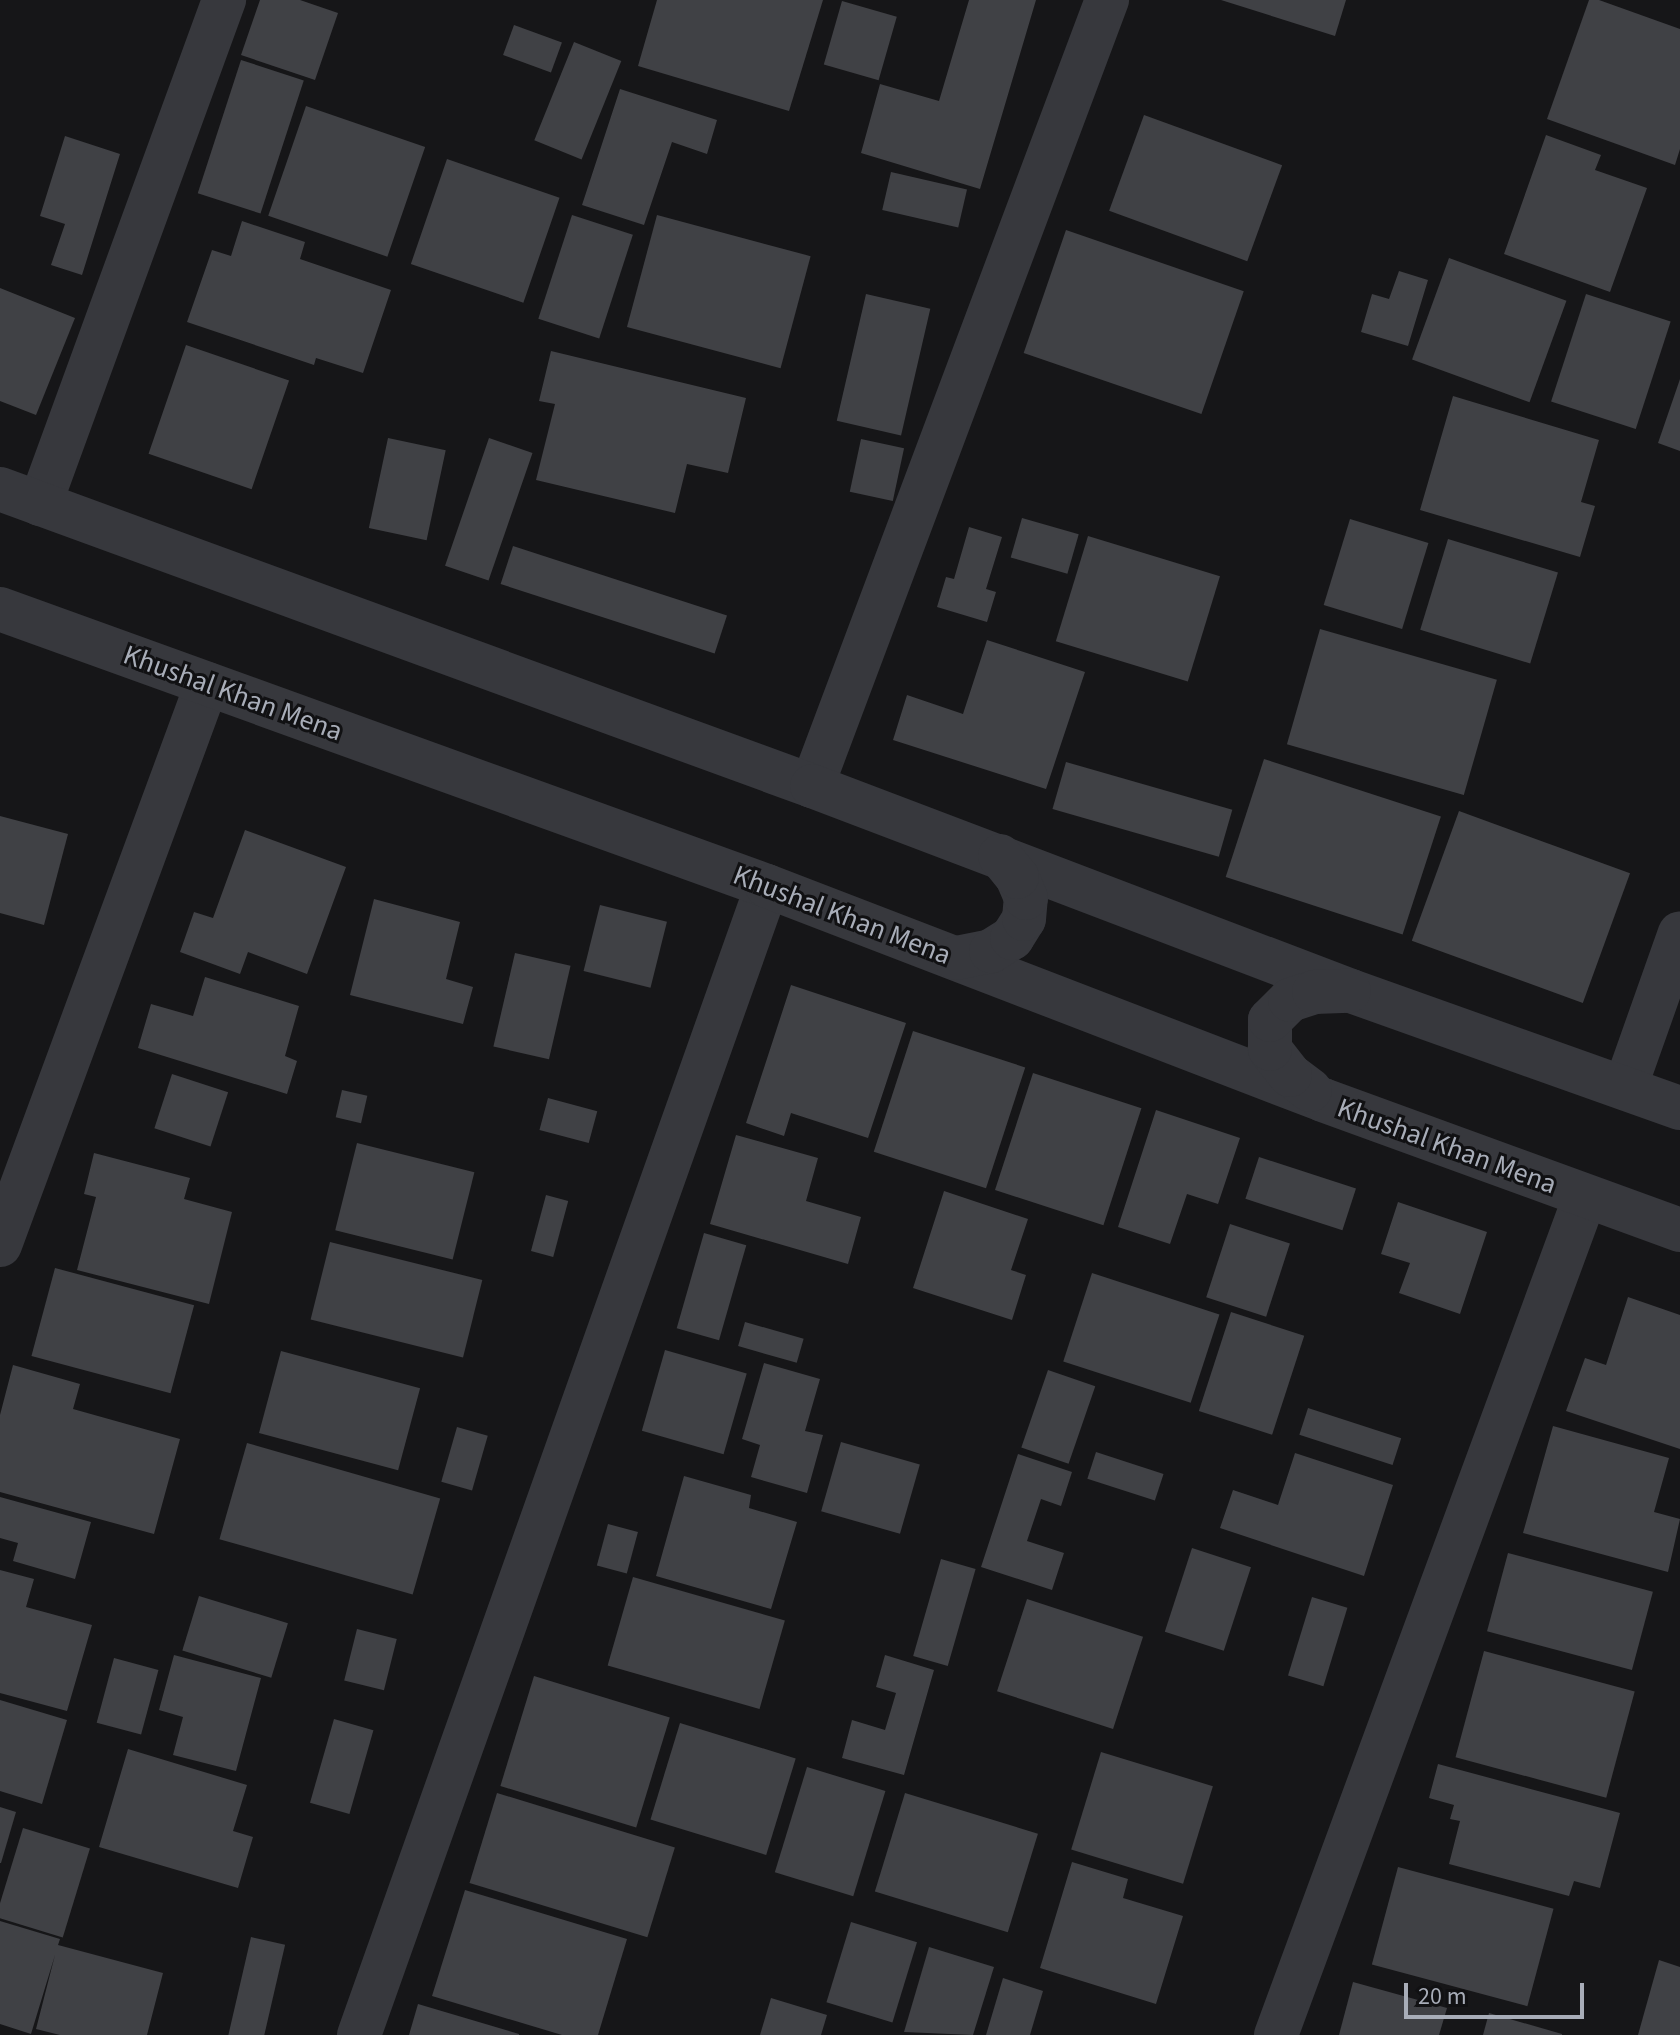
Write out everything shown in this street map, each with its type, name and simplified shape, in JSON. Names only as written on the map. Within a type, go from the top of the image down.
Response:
[{"type":"street","points":[[224,0],[20,496],[812,786],[1351,991],[1680,1108]]},
{"type":"street","points":[[812,786],[1107,0]]},
{"type":"street","name":"Khushal Khan Mena","points":[[0,609],[767,886],[1323,1100],[1680,1230]]},
{"type":"street","points":[[0,1245],[207,684]]},
{"type":"street","points":[[956,958],[991,951],[1012,938],[1024,919],[1026,898],[1017,877],[1000,856]]},
{"type":"street","points":[[359,2035],[767,886]]},
{"type":"street","points":[[1625,1088],[1680,933]]},
{"type":"street","points":[[1323,1100],[1290,1075],[1270,1049],[1270,1020],[1290,1000],[1314,992],[1351,991]]},
{"type":"street","points":[[1276,2035],[1585,1197]]},
{"type":"building","points":[[260,0],[300,0],[338,13],[315,80],[241,55]]},
{"type":"building","points":[[657,0],[823,0],[789,111],[638,66]]},
{"type":"building","points":[[969,0],[1036,0],[980,189],[861,153],[880,84],[939,101]]},
{"type":"building","points":[[1221,0],[1346,0],[1335,36]]},
{"type":"building","points":[[1589,0],[1599,0],[1680,29],[1680,149],[1675,165],[1547,119]]},
{"type":"building","points":[[842,1],[897,17],[879,80],[824,64]]},
{"type":"building","points":[[514,25],[562,42],[551,73],[503,55]]},
{"type":"building","points":[[574,42],[621,61],[582,159],[534,140]]},
{"type":"building","points":[[241,60],[304,80],[261,214],[198,193]]},
{"type":"building","points":[[620,89],[717,120],[707,154],[672,142],[644,225],[582,205]]},
{"type":"building","points":[[306,106],[425,147],[387,257],[268,216]]},
{"type":"building","points":[[1144,115],[1282,165],[1247,261],[1109,211]]},
{"type":"building","points":[[1546,135],[1601,155],[1595,170],[1647,188],[1610,292],[1504,254]]},
{"type":"building","points":[[65,136],[120,154],[82,275],[51,265],[65,224],[40,216]]},
{"type":"building","points":[[447,159],[560,198],[523,303],[411,264]]},
{"type":"building","points":[[891,172],[967,190],[958,228],[882,210]]},
{"type":"building","points":[[572,215],[633,235],[599,338],[538,319]]},
{"type":"building","points":[[657,215],[811,256],[781,368],[627,327]]},
{"type":"building","points":[[242,221],[305,242],[300,259],[391,290],[363,373],[316,358],[314,365],[187,322],[212,250],[231,256]]},
{"type":"building","points":[[1066,230],[1244,291],[1201,414],[1024,353]]},
{"type":"building","points":[[1449,258],[1566,301],[1530,402],[1412,359]]},
{"type":"building","points":[[1399,271],[1428,280],[1408,346],[1361,332],[1372,294],[1389,299]]},
{"type":"building","points":[[0,288],[75,318],[36,415],[0,401]]},
{"type":"building","points":[[866,294],[930,309],[901,436],[837,421]]},
{"type":"building","points":[[1586,294],[1671,322],[1636,429],[1551,401]]},
{"type":"building","points":[[186,345],[289,380],[252,489],[149,454]]},
{"type":"building","points":[[551,351],[746,398],[728,473],[687,464],[675,513],[536,480],[555,404],[539,401]]},
{"type":"building","points":[[1680,379],[1680,451],[1658,443]]},
{"type":"building","points":[[1453,396],[1599,440],[1581,502],[1595,506],[1580,557],[1420,510]]},
{"type":"building","points":[[388,438],[446,450],[427,540],[369,528]]},
{"type":"building","points":[[489,438],[532,453],[489,581],[445,566]]},
{"type":"building","points":[[861,439],[904,448],[893,501],[850,492]]},
{"type":"building","points":[[1022,518],[1079,534],[1067,574],[1011,557]]},
{"type":"building","points":[[1350,519],[1428,543],[1402,629],[1324,605]]},
{"type":"building","points":[[969,527],[1002,537],[986,589],[996,592],[987,622],[937,607],[946,577],[954,579]]},
{"type":"building","points":[[1088,536],[1220,576],[1188,682],[1056,641]]},
{"type":"building","points":[[1448,539],[1558,573],[1530,663],[1420,630]]},
{"type":"building","points":[[513,546],[727,616],[715,654],[501,584]]},
{"type":"building","points":[[1320,629],[1497,680],[1464,795],[1287,744]]},
{"type":"building","points":[[987,640],[1085,672],[1046,789],[893,740],[907,695],[963,714]]},
{"type":"building","points":[[1264,759],[1441,816],[1403,934],[1226,877]]},
{"type":"building","points":[[1066,762],[1232,810],[1219,857],[1052,809]]},
{"type":"building","points":[[1459,811],[1630,873],[1583,1003],[1412,941]]},
{"type":"building","points":[[0,816],[68,834],[44,925],[0,913]]},
{"type":"building","points":[[245,830],[346,867],[307,974],[248,952],[240,974],[180,952],[194,912],[213,918]]},
{"type":"building","points":[[374,899],[460,922],[446,979],[473,987],[463,1024],[350,995]]},
{"type":"building","points":[[600,905],[667,922],[650,988],[584,971]]},
{"type":"building","points":[[515,953],[571,966],[549,1059],[493,1047]]},
{"type":"building","points":[[205,977],[299,1006],[285,1056],[297,1061],[287,1094],[138,1048],[151,1004],[193,1016]]},
{"type":"building","points":[[791,985],[906,1023],[868,1138],[791,1113],[784,1136],[746,1123]]},
{"type":"building","points":[[913,1031],[1025,1067],[986,1188],[874,1152]]},
{"type":"building","points":[[1033,1073],[1141,1108],[1103,1225],[995,1190]]},
{"type":"building","points":[[172,1074],[228,1092],[210,1146],[154,1128]]},
{"type":"building","points":[[342,1090],[367,1096],[361,1123],[336,1117]]},
{"type":"building","points":[[548,1098],[597,1111],[589,1143],[539,1130]]},
{"type":"building","points":[[1156,1110],[1240,1138],[1218,1204],[1187,1194],[1170,1244],[1118,1227]]},
{"type":"building","points":[[736,1135],[818,1158],[806,1201],[861,1217],[848,1264],[710,1224]]},
{"type":"building","points":[[357,1143],[474,1172],[453,1260],[335,1230]]},
{"type":"building","points":[[94,1153],[190,1178],[184,1199],[232,1212],[209,1304],[77,1270],[96,1197],[84,1194]]},
{"type":"building","points":[[1259,1157],[1356,1189],[1342,1230],[1245,1199]]},
{"type":"building","points":[[944,1191],[1028,1219],[1011,1270],[1026,1275],[1012,1320],[913,1288]]},
{"type":"building","points":[[546,1195],[568,1201],[553,1257],[531,1251]]},
{"type":"building","points":[[1398,1202],[1487,1232],[1460,1314],[1399,1293],[1410,1263],[1381,1254]]},
{"type":"building","points":[[1230,1224],[1290,1243],[1266,1317],[1206,1297]]},
{"type":"building","points":[[704,1233],[746,1245],[719,1340],[677,1328]]},
{"type":"building","points":[[330,1242],[482,1280],[463,1358],[311,1320]]},
{"type":"building","points":[[55,1268],[194,1305],[171,1393],[31,1356]]},
{"type":"building","points":[[1092,1273],[1219,1314],[1191,1403],[1063,1361]]},
{"type":"building","points":[[1628,1297],[1680,1315],[1680,1449],[1566,1411],[1585,1358],[1606,1365]]},
{"type":"building","points":[[1231,1312],[1304,1336],[1272,1435],[1199,1411]]},
{"type":"building","points":[[745,1322],[804,1339],[797,1363],[738,1346]]},
{"type":"building","points":[[665,1350],[747,1373],[724,1454],[642,1431]]},
{"type":"building","points":[[281,1351],[420,1388],[398,1470],[259,1433]]},
{"type":"building","points":[[764,1363],[820,1379],[805,1431],[823,1435],[807,1493],[751,1477],[760,1445],[742,1439]]},
{"type":"building","points":[[13,1365],[80,1384],[73,1409],[180,1439],[154,1534],[0,1492],[0,1415]]},
{"type":"building","points":[[1048,1370],[1095,1386],[1069,1464],[1021,1448]]},
{"type":"building","points":[[1308,1408],[1401,1438],[1393,1465],[1299,1435]]},
{"type":"building","points":[[1553,1426],[1669,1458],[1654,1512],[1680,1519],[1668,1572],[1523,1533]]},
{"type":"building","points":[[457,1427],[488,1436],[472,1491],[441,1482]]},
{"type":"building","points":[[841,1442],[920,1465],[900,1534],[821,1511]]},
{"type":"building","points":[[247,1443],[440,1498],[413,1595],[219,1539]]},
{"type":"building","points":[[1096,1452],[1164,1474],[1155,1501],[1087,1479]]},
{"type":"building","points":[[1295,1453],[1393,1485],[1364,1576],[1220,1528],[1233,1490],[1278,1505]]},
{"type":"building","points":[[1018,1454],[1072,1472],[1061,1506],[1041,1499],[1027,1541],[1064,1553],[1052,1590],[981,1567]]},
{"type":"building","points":[[684,1476],[751,1495],[749,1508],[797,1522],[771,1609],[656,1576]]},
{"type":"building","points":[[0,1497],[91,1522],[75,1579],[13,1561],[18,1543],[0,1538]]},
{"type":"building","points":[[608,1524],[638,1532],[627,1574],[597,1566]]},
{"type":"building","points":[[1192,1548],[1251,1567],[1224,1651],[1165,1632]]},
{"type":"building","points":[[1508,1553],[1653,1592],[1632,1670],[1487,1631]]},
{"type":"building","points":[[941,1559],[976,1569],[948,1666],[913,1656]]},
{"type":"building","points":[[0,1570],[34,1579],[26,1607],[92,1625],[67,1711],[0,1693]]},
{"type":"building","points":[[633,1577],[785,1621],[760,1709],[608,1665]]},
{"type":"building","points":[[199,1596],[288,1623],[271,1678],[182,1651]]},
{"type":"building","points":[[1312,1597],[1347,1608],[1323,1686],[1288,1675]]},
{"type":"building","points":[[1027,1599],[1143,1637],[1113,1729],[997,1691]]},
{"type":"building","points":[[357,1629],[397,1639],[384,1690],[344,1680]]},
{"type":"building","points":[[1484,1651],[1635,1691],[1606,1798],[1456,1757]]},
{"type":"building","points":[[174,1655],[261,1678],[236,1771],[173,1755],[183,1717],[159,1710]]},
{"type":"building","points":[[885,1655],[934,1670],[904,1775],[842,1758],[852,1720],[885,1730],[896,1693],[876,1687]]},
{"type":"building","points":[[114,1658],[158,1670],[141,1735],[97,1723]]},
{"type":"building","points":[[534,1676],[670,1718],[636,1827],[500,1786]]},
{"type":"building","points":[[0,1700],[67,1720],[42,1804],[0,1791]]},
{"type":"building","points":[[334,1719],[373,1730],[349,1814],[310,1803]]},
{"type":"building","points":[[680,1723],[796,1758],[766,1855],[650,1820]]},
{"type":"building","points":[[128,1749],[247,1785],[233,1831],[253,1837],[238,1888],[99,1847]]},
{"type":"building","points":[[1101,1752],[1213,1786],[1183,1884],[1071,1850]]},
{"type":"building","points":[[1438,1764],[1620,1813],[1600,1888],[1574,1881],[1569,1896],[1449,1864],[1460,1821],[1450,1819],[1454,1805],[1429,1798]]},
{"type":"building","points":[[807,1767],[885,1791],[853,1896],[775,1872]]},
{"type":"building","points":[[497,1793],[675,1847],[647,1937],[470,1883]]},
{"type":"building","points":[[905,1793],[1038,1834],[1008,1932],[875,1891]]},
{"type":"building","points":[[0,1807],[16,1812],[1,1863],[0,1863]]},
{"type":"building","points":[[23,1828],[90,1848],[63,1937],[0,1918],[0,1903]]},
{"type":"building","points":[[1072,1862],[1128,1879],[1123,1898],[1183,1916],[1156,2004],[1040,1968]]},
{"type":"building","points":[[1398,1867],[1554,1909],[1527,2006],[1372,1965]]},
{"type":"building","points":[[465,1890],[627,1939],[598,2035],[562,2035],[432,1996]]},
{"type":"building","points":[[0,1921],[60,1939],[58,1945],[163,1973],[147,2035],[60,2035],[36,2029],[55,1955],[31,2034],[0,2024]]},
{"type":"building","points":[[851,1922],[917,1942],[892,2023],[826,2002]]},
{"type":"building","points":[[251,1937],[285,1945],[264,2035],[228,2035]]},
{"type":"building","points":[[929,1947],[994,1967],[973,2035],[904,2032]]},
{"type":"building","points":[[1659,1960],[1680,1967],[1680,2035],[1638,2035]]},
{"type":"building","points":[[1003,1978],[1043,1991],[1030,2035],[986,2035]]},
{"type":"building","points":[[1353,1982],[1447,2008],[1439,2035],[1339,2035]]},
{"type":"building","points":[[771,1998],[827,2015],[821,2035],[760,2035]]},
{"type":"building","points":[[418,2004],[519,2034],[519,2035],[409,2035]]},
{"type":"building","points":[[1489,2013],[1562,2034],[1562,2035],[1483,2035]]}]
